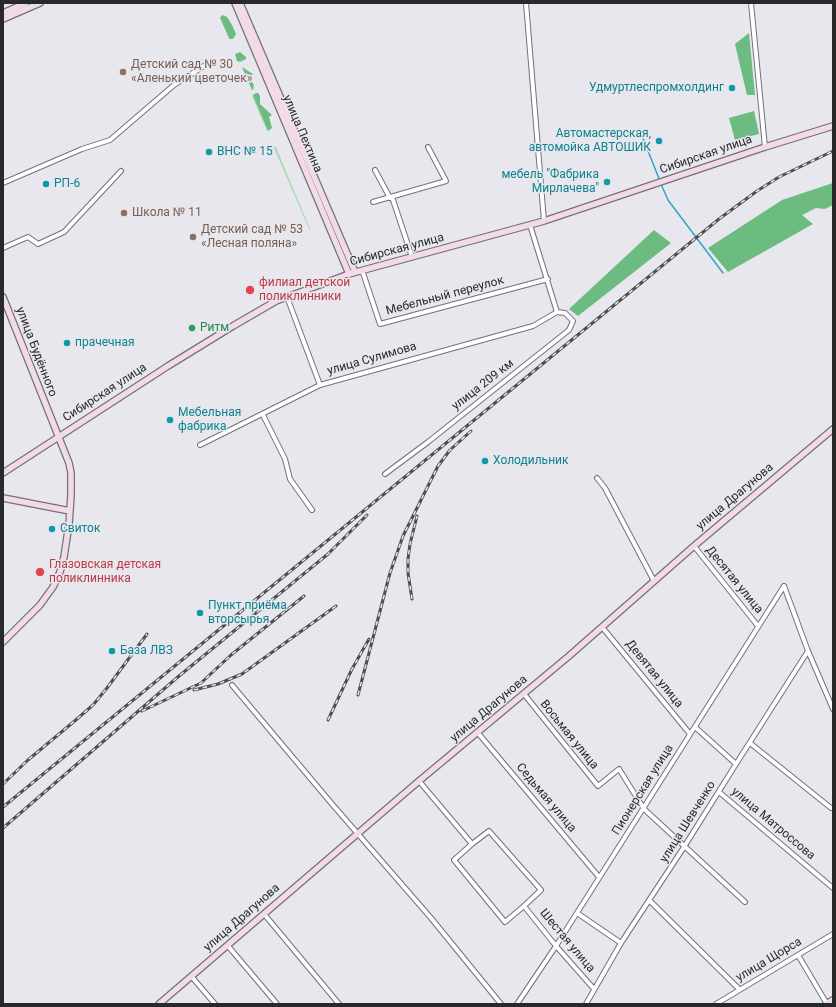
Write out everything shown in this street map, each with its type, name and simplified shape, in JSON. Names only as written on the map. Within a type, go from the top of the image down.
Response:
[{"type":"main road","points":[[3,13],[26,3]]},
{"type":"main road","points":[[3,19],[40,3]]},
{"type":"main road","name":"улица Пехтина","points":[[234,3],[349,274]]},
{"type":"main road","name":"улица Пехтина","points":[[240,3],[355,272]]},
{"type":"main road","name":"Сибирская улица","points":[[3,473],[168,366],[276,301],[355,272],[544,221],[833,126]]},
{"type":"main road","name":"улица Будённого","points":[[3,297],[58,437]]},
{"type":"main road","name":"улица Драгунова","points":[[159,1004],[419,781],[524,694],[694,546],[833,429]]},
{"type":"main road","points":[[3,642],[40,606],[54,587],[60,572],[64,557],[70,511],[71,473],[69,463],[58,437]]},
{"type":"main road","points":[[3,498],[70,511]]},
{"type":"main road","points":[[827,1004],[833,1000]]},
{"type":"street","points":[[526,3],[544,221]]},
{"type":"street","points":[[751,3],[766,147]]},
{"type":"street","points":[[3,183],[82,149],[110,140],[174,85],[207,64]]},
{"type":"street","points":[[373,202],[446,181],[428,147]]},
{"type":"street","points":[[375,170],[391,197],[412,257]]},
{"type":"street","points":[[3,248],[28,237],[38,244],[64,232],[121,171]]},
{"type":"street","points":[[530,225],[557,312]]},
{"type":"street","name":"Мебельный переулок","points":[[362,270],[380,324],[548,279]]},
{"type":"street","points":[[287,297],[320,385]]},
{"type":"street","name":"улица Сулимова","points":[[200,445],[263,415],[320,385],[533,326],[557,312]]},
{"type":"street","name":"улица 209 км","points":[[385,474],[428,442],[569,330],[573,321],[565,313],[557,312]]},
{"type":"street","points":[[263,415],[285,459],[290,479],[312,510]]},
{"type":"street","points":[[597,478],[605,488],[654,581]]},
{"type":"street","name":"Десятая улица","points":[[694,546],[758,626]]},
{"type":"street","name":"Пионерская улица","points":[[517,1004],[644,809],[784,586],[808,651]]},
{"type":"street","name":"Девятая улица","points":[[602,627],[690,734]]},
{"type":"street","points":[[808,651],[833,709]]},
{"type":"street","name":"улица Шевченко","points":[[586,1004],[621,942],[650,901],[808,651]]},
{"type":"street","points":[[232,685],[431,918],[501,1004]]},
{"type":"street","name":"Восьмая улица","points":[[524,694],[598,786],[619,769],[644,809]]},
{"type":"street","points":[[695,727],[736,764]]},
{"type":"street","name":"Седьмая улица","points":[[478,733],[599,876]]},
{"type":"street","points":[[750,743],[831,808],[833,808]]},
{"type":"street","points":[[419,781],[472,844]]},
{"type":"street","name":"улица Матроссова","points":[[718,792],[833,888]]},
{"type":"street","points":[[644,809],[745,902]]},
{"type":"street","name":"Шестая улица","points":[[489,831],[542,890],[505,922],[454,860],[472,844],[489,831]]},
{"type":"street","points":[[650,901],[739,989]]},
{"type":"street","name":"Шестая улица","points":[[524,906],[594,990]]},
{"type":"street","points":[[577,913],[621,942]]},
{"type":"street","points":[[264,914],[339,1004]]},
{"type":"street","name":"улица Щорса","points":[[716,1004],[833,934]]},
{"type":"street","points":[[228,946],[277,1004]]},
{"type":"street","points":[[798,955],[827,1004]]},
{"type":"street","points":[[192,976],[215,1004]]},
{"type":"green space","points":[[222,15],[227,17],[232,25],[236,34],[233,39],[229,38],[220,18]]},
{"type":"green space","points":[[749,33],[755,95],[747,95],[735,44]]},
{"type":"green space","points":[[240,52],[246,57],[246,59],[240,62],[237,61],[235,54]]},
{"type":"green space","points":[[242,67],[253,74],[249,78],[254,85],[253,90],[252,90]]},
{"type":"green space","points":[[256,93],[260,96],[260,104],[272,115],[269,117],[272,128],[268,131],[253,95]]},
{"type":"green space","points":[[252,96],[254,96],[268,131]]},
{"type":"green space","points":[[754,111],[759,134],[735,140],[729,118]]},
{"type":"green space","points":[[274,146],[276,147],[310,231],[274,148]]},
{"type":"green space","points":[[833,183],[833,205],[825,209],[816,208],[802,215],[813,224],[728,272],[708,248],[782,200]]},
{"type":"green space","points":[[654,230],[671,243],[578,316],[569,309]]},
{"type":"waterway","points":[[642,136],[660,181]]},
{"type":"waterway","points":[[661,184],[668,200],[723,273]]},
{"type":"railway","points":[[3,807],[719,219],[779,177],[833,151]]},
{"type":"railway","points":[[358,695],[390,573],[403,536],[438,466],[450,450],[471,431]]},
{"type":"railway","points":[[3,828],[179,676],[328,554],[367,515]]},
{"type":"railway","points":[[412,599],[408,573],[408,559],[417,516]]},
{"type":"railway","points":[[142,711],[201,683],[231,655],[304,596]]},
{"type":"railway","points":[[194,690],[218,684],[242,674],[336,606]]},
{"type":"railway","points":[[3,784],[28,760],[93,705],[147,634]]},
{"type":"railway","points":[[328,720],[352,669],[369,639]]},
{"type":"place","name":"Детский сад № 30 «Аленький цветочек»","points":[[123,72]]},
{"type":"place","name":"Удмуртлеспромхолдинг","points":[[732,88]]},
{"type":"place","name":"Автомастерская, автомойка АВТОШИК","points":[[659,141]]},
{"type":"place","name":"ВНС № 15","points":[[209,152]]},
{"type":"place","name":"мебель \"Фабрика Мирлачева\"","points":[[607,182]]},
{"type":"place","name":"РП-6","points":[[46,184]]},
{"type":"place","name":"Школа № 11","points":[[124,213]]},
{"type":"place","name":"Детский сад № 53 «Лесная поляна»","points":[[193,237]]},
{"type":"place","name":"филиал детской поликлинники","points":[[250,290]]},
{"type":"place","name":"Ритм","points":[[192,328]]},
{"type":"place","name":"прачечная","points":[[67,343]]},
{"type":"place","name":"Мебельная фабрика","points":[[170,420]]},
{"type":"place","name":"Холодильник","points":[[485,461]]},
{"type":"place","name":"Свиток","points":[[52,529]]},
{"type":"place","name":"Глазовская детская поликлинника","points":[[40,572]]},
{"type":"place","name":"Пункт приёма вторсырья","points":[[200,613]]},
{"type":"place","name":"База ЛВЗ","points":[[112,651]]}]
